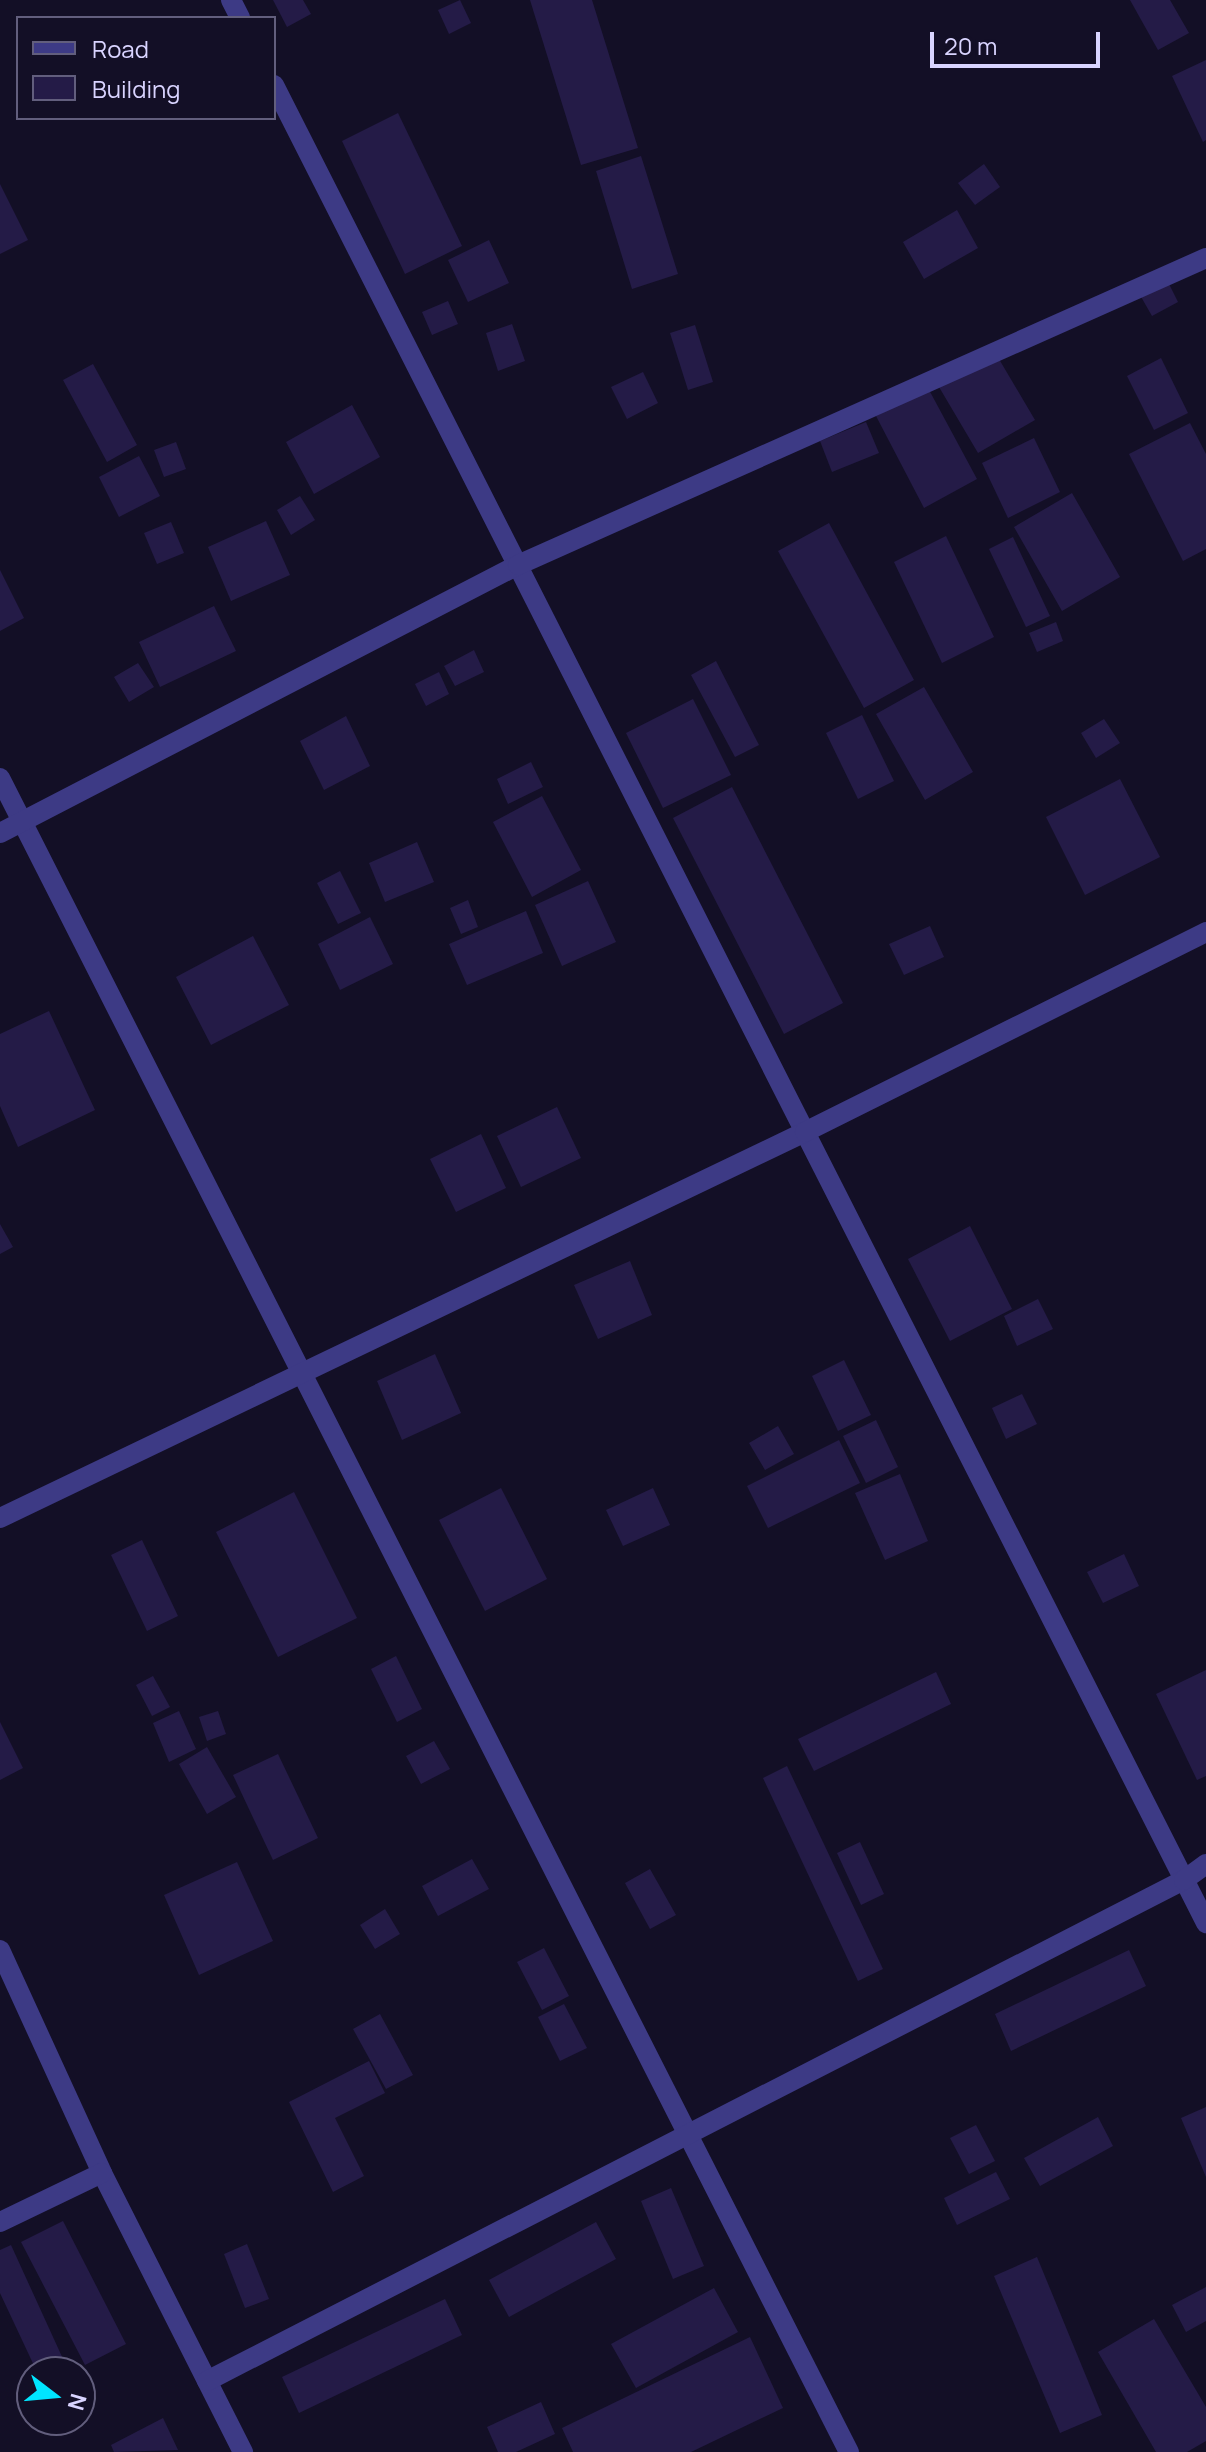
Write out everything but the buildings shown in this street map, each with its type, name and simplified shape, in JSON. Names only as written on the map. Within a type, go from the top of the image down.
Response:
[{"type":"street","points":[[276,89],[1206,1923]]},
{"type":"street","points":[[0,833],[518,565],[1206,258]]},
{"type":"street","points":[[0,778],[849,2452]]},
{"type":"street","points":[[0,1518],[805,1132],[1206,932]]},
{"type":"street","points":[[207,2381],[1184,1880],[1206,1864]]},
{"type":"street","points":[[0,1950],[102,2173],[243,2452]]},
{"type":"street","points":[[0,2222],[102,2173]]}]
